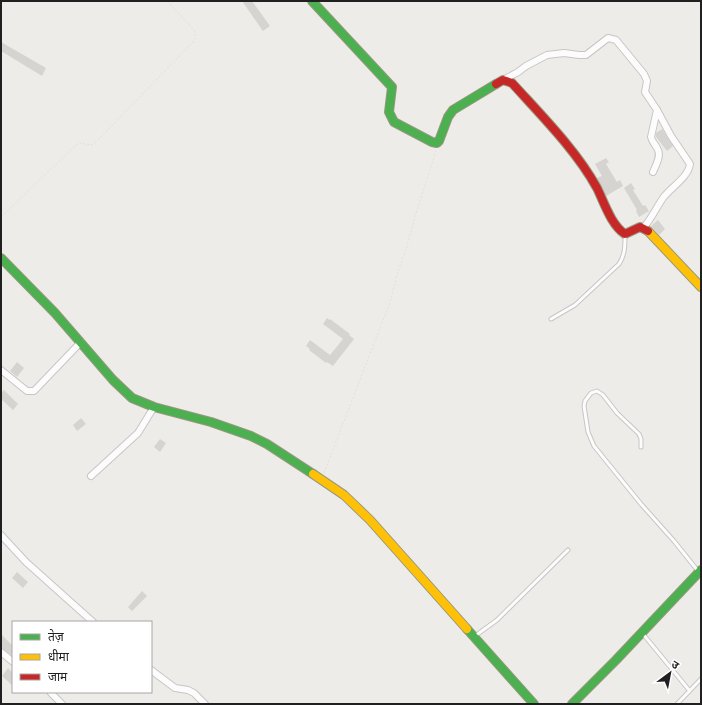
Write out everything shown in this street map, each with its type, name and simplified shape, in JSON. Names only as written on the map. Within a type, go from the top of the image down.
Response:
[{"type":"street","points":[[312,1],[392,88],[393,91],[389,104],[389,110],[394,122],[432,142],[437,142],[440,139],[450,113],[526,66],[547,55],[564,53],[586,55],[606,39],[610,38],[616,40],[644,74],[647,80],[645,92],[658,110],[671,136],[690,161],[690,166],[679,182],[664,198],[644,228]]},
{"type":"street","points":[[503,80],[508,81],[518,88],[579,159],[597,188],[605,207],[620,231],[625,234],[638,228],[644,228],[701,287]]},
{"type":"street","points":[[652,172],[660,154],[658,148],[651,140],[658,110]]},
{"type":"street","points":[[1,258],[55,313],[122,390],[132,398],[154,407],[211,422],[251,436],[267,444],[344,495],[357,506],[534,704]]},
{"type":"street","points":[[1,370],[28,391],[34,391],[81,342]]},
{"type":"street","points":[[91,476],[134,437],[144,425],[154,407]]},
{"type":"street","points":[[1,535],[26,562],[92,621]]},
{"type":"street","points":[[572,704],[700,571]]},
{"type":"street","points":[[1,652],[12,661]]},
{"type":"street","points":[[152,671],[175,688],[192,692],[205,704]]},
{"type":"street","points":[[51,693],[62,704]]},
{"type":"lane","points":[[551,319],[575,305],[619,264],[623,258],[625,234]]},
{"type":"lane","points":[[641,447],[641,439],[639,434],[617,413],[603,396],[597,392],[591,393],[585,401],[584,406],[588,432],[594,446],[641,504],[700,571]]},
{"type":"lane","points":[[474,637],[498,620],[568,550]]},
{"type":"lane","points":[[642,632],[689,690]]},
{"type":"lane","points":[[677,704],[701,679]]},
{"type":"path","points":[[1,217],[76,145],[79,143],[92,145],[96,142],[194,41],[196,37],[194,30],[167,1]]},
{"type":"path","points":[[322,479],[390,302],[417,210],[436,155],[437,142]]},
{"type":"building","points":[[242,1],[252,1],[270,26],[263,31]]},
{"type":"building","points":[[1,42],[46,68],[42,76],[1,51]]},
{"type":"building","points":[[662,129],[673,146],[667,151],[656,137],[656,133]]},
{"type":"building","points":[[606,158],[609,162],[606,164],[617,182],[620,180],[623,186],[606,196],[597,178],[602,176],[595,164]]},
{"type":"building","points":[[631,183],[635,189],[633,190],[643,206],[645,205],[649,211],[639,217],[636,211],[637,210],[624,188]]},
{"type":"building","points":[[658,220],[665,229],[659,235],[651,226]]},
{"type":"building","points":[[327,318],[350,334],[349,335],[354,339],[333,366],[327,362],[326,363],[306,346],[310,340],[330,355],[343,339],[323,324]]},
{"type":"building","points":[[17,362],[24,368],[17,377],[10,371]]},
{"type":"building","points":[[4,390],[18,404],[13,410],[1,399],[1,393]]},
{"type":"building","points":[[81,418],[86,424],[77,431],[73,425]]},
{"type":"building","points":[[160,439],[166,443],[160,452],[154,447]]},
{"type":"building","points":[[17,572],[28,582],[23,588],[12,578]]},
{"type":"building","points":[[142,591],[147,596],[132,611],[128,607]]},
{"type":"building","points":[[1,634],[12,645],[12,655],[1,648]]},
{"type":"building","points":[[8,668],[12,672],[12,685],[2,676]]},
{"type":"traffic: fast","points":[[312,1],[392,87],[389,112],[394,122],[432,142],[437,143],[439,141],[448,117],[453,110],[496,84]]},
{"type":"traffic: fast","points":[[1,258],[55,313],[113,380],[132,398],[154,407],[211,422],[251,436],[267,444],[313,474]]},
{"type":"traffic: fast","points":[[572,704],[701,570]]},
{"type":"traffic: fast","points":[[467,629],[534,704]]},
{"type":"traffic: slow","points":[[648,231],[701,287]]},
{"type":"traffic: slow","points":[[313,474],[344,495],[370,520],[467,629]]},
{"type":"traffic: jam","points":[[496,84],[503,80],[512,83],[558,133],[589,174],[612,219],[620,230],[625,234],[640,227],[648,231]]}]
